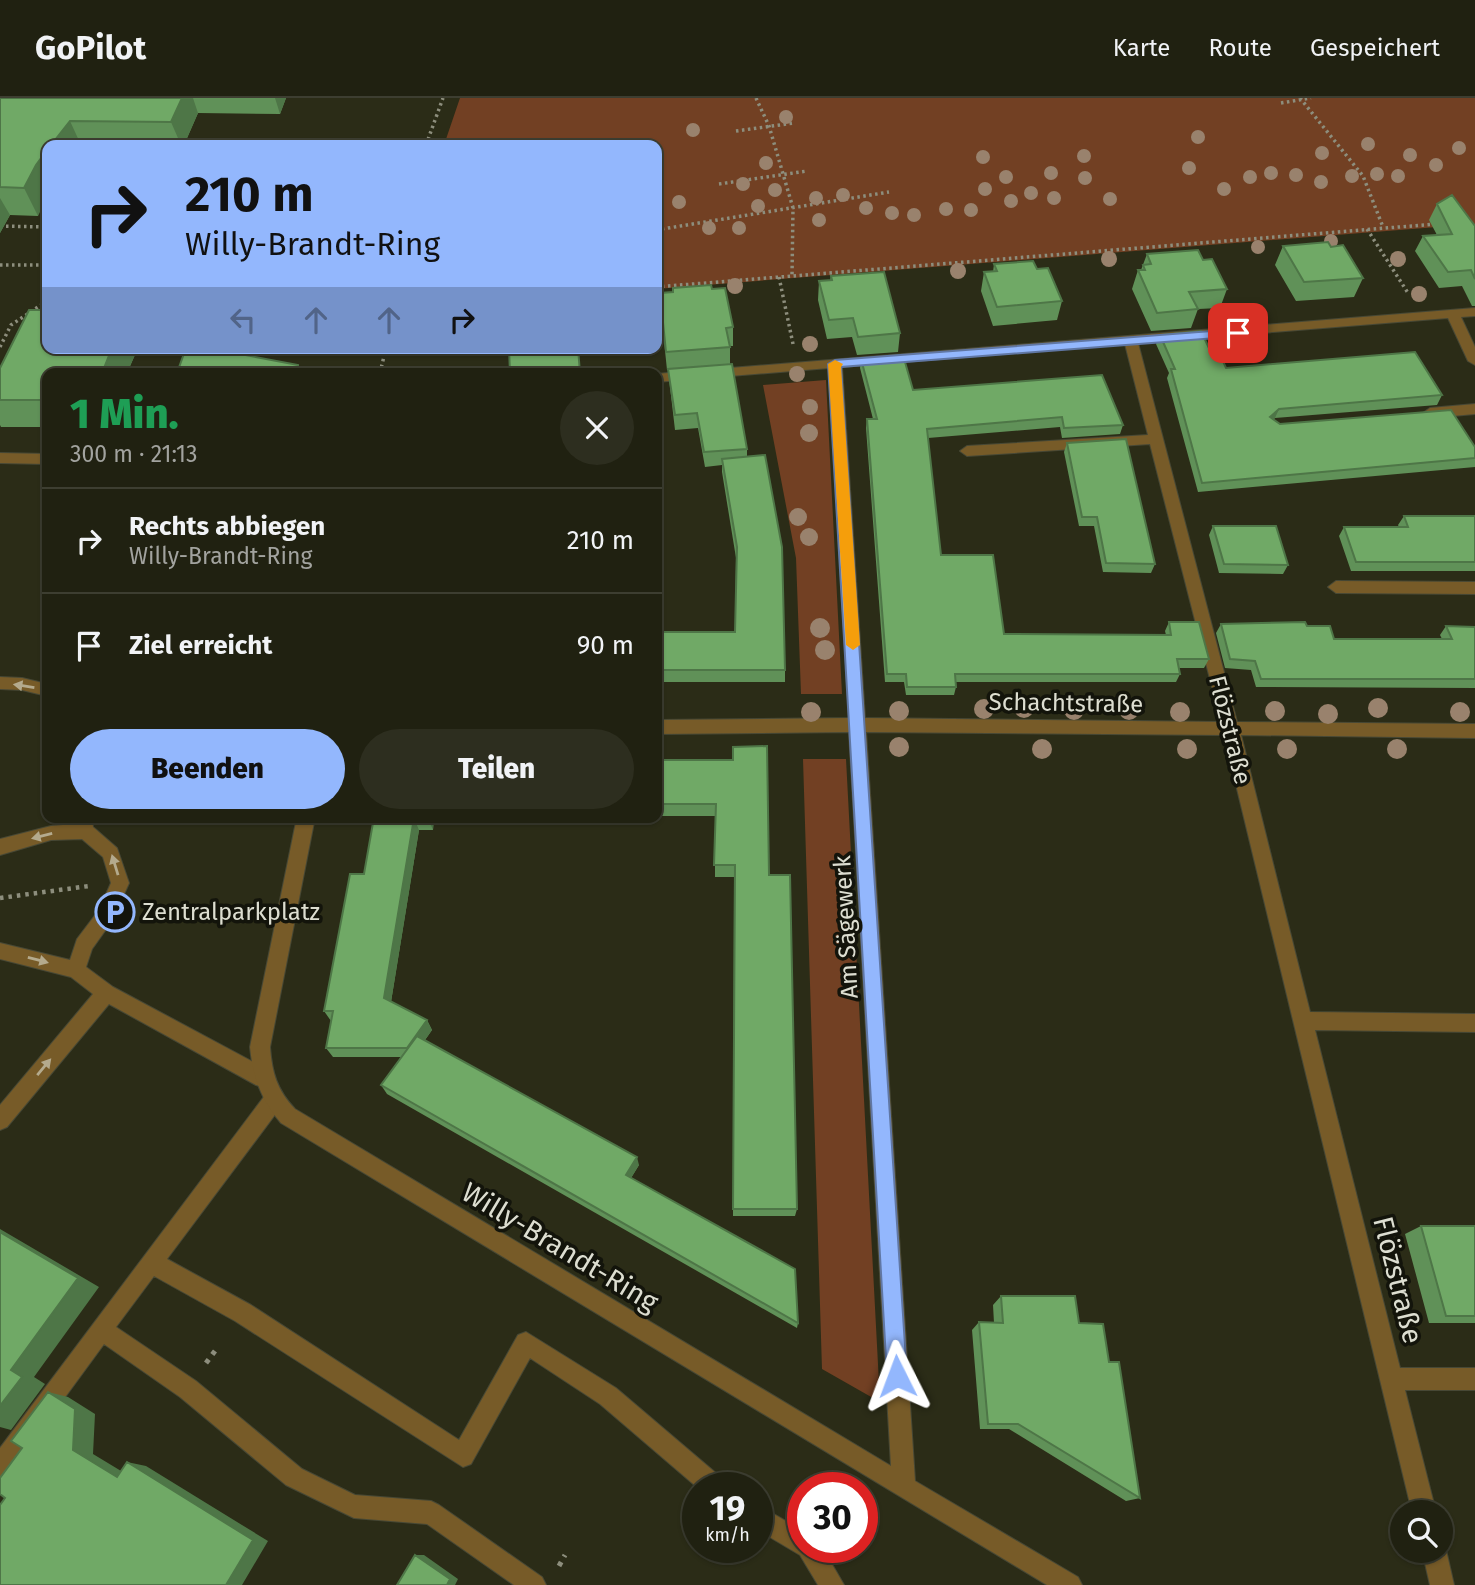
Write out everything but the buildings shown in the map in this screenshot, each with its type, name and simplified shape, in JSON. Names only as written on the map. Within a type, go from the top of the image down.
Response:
[{"type":"street","points":[[662,378],[1131,342],[1475,312]]},
{"type":"street","points":[[1453,314],[1475,361]]},
{"type":"street","name":"Flözstraße","points":[[1131,342],[1421,1500]]},
{"type":"street","name":"Am Sägewerk","points":[[835,364],[904,1487]]},
{"type":"street","points":[[1422,414],[1475,409]]},
{"type":"street","points":[[967,451],[1156,439]]},
{"type":"street","points":[[0,458],[42,459]]},
{"type":"street","points":[[1336,587],[1475,588]]},
{"type":"street","points":[[0,684],[22,684],[42,689]]},
{"type":"street","name":"Schachtstraße","points":[[662,727],[859,725],[1475,730]]},
{"type":"street","name":"Willy-Brandt-Ring","points":[[305,823],[260,1046],[262,1078],[273,1101],[288,1116],[1070,1585]]},
{"type":"street","points":[[0,847],[84,824],[111,853],[120,883],[106,915],[84,946],[75,970]]},
{"type":"street","points":[[0,951],[75,970],[106,993],[262,1078]]},
{"type":"street","points":[[0,1120],[106,993]]},
{"type":"street","points":[[1303,1021],[1475,1023]]},
{"type":"street","points":[[0,1467],[273,1101]]},
{"type":"street","points":[[151,1262],[243,1313],[463,1456],[526,1343],[608,1396],[697,1472]]},
{"type":"street","points":[[101,1329],[188,1389],[293,1477],[354,1506],[431,1513],[534,1585]]},
{"type":"street","points":[[1392,1379],[1475,1379]]},
{"type":"street","points":[[818,1563],[832,1585]]},
{"type":"street","points":[[1437,1563],[1442,1585]]},
{"type":"path","points":[[428,140],[443,98]]},
{"type":"path","points":[[756,98],[769,126],[793,208],[792,276]]},
{"type":"path","points":[[1281,103],[1311,98]]},
{"type":"path","points":[[1301,99],[1363,176],[1382,228]]},
{"type":"path","points":[[736,131],[794,123]]},
{"type":"path","points":[[719,184],[807,171]]},
{"type":"path","points":[[662,229],[889,192]]},
{"type":"path","points":[[662,287],[1449,223]]},
{"type":"path","points":[[0,226],[42,227]]},
{"type":"path","points":[[1367,229],[1424,317]]},
{"type":"path","points":[[0,265],[42,265]]},
{"type":"path","points":[[779,277],[797,367]]},
{"type":"path","points":[[0,347],[11,325],[42,305]]},
{"type":"path","points":[[0,898],[120,883]]},
{"type":"shaded area","points":[[460,98],[1475,98],[1475,224],[662,289],[662,140],[446,140]]},
{"type":"shaded area","points":[[826,380],[842,694],[801,694],[796,558],[763,385]]},
{"type":"shaded area","points":[[803,759],[846,759],[880,1402],[822,1369]]},
{"type":"slow traffic","points":[[837,364],[853,645]]},
{"type":"place","name":"Zentralparkplatz","points":[[115,912]]},
{"type":"route","points":[[897,1376],[835,364],[1238,333]]}]
